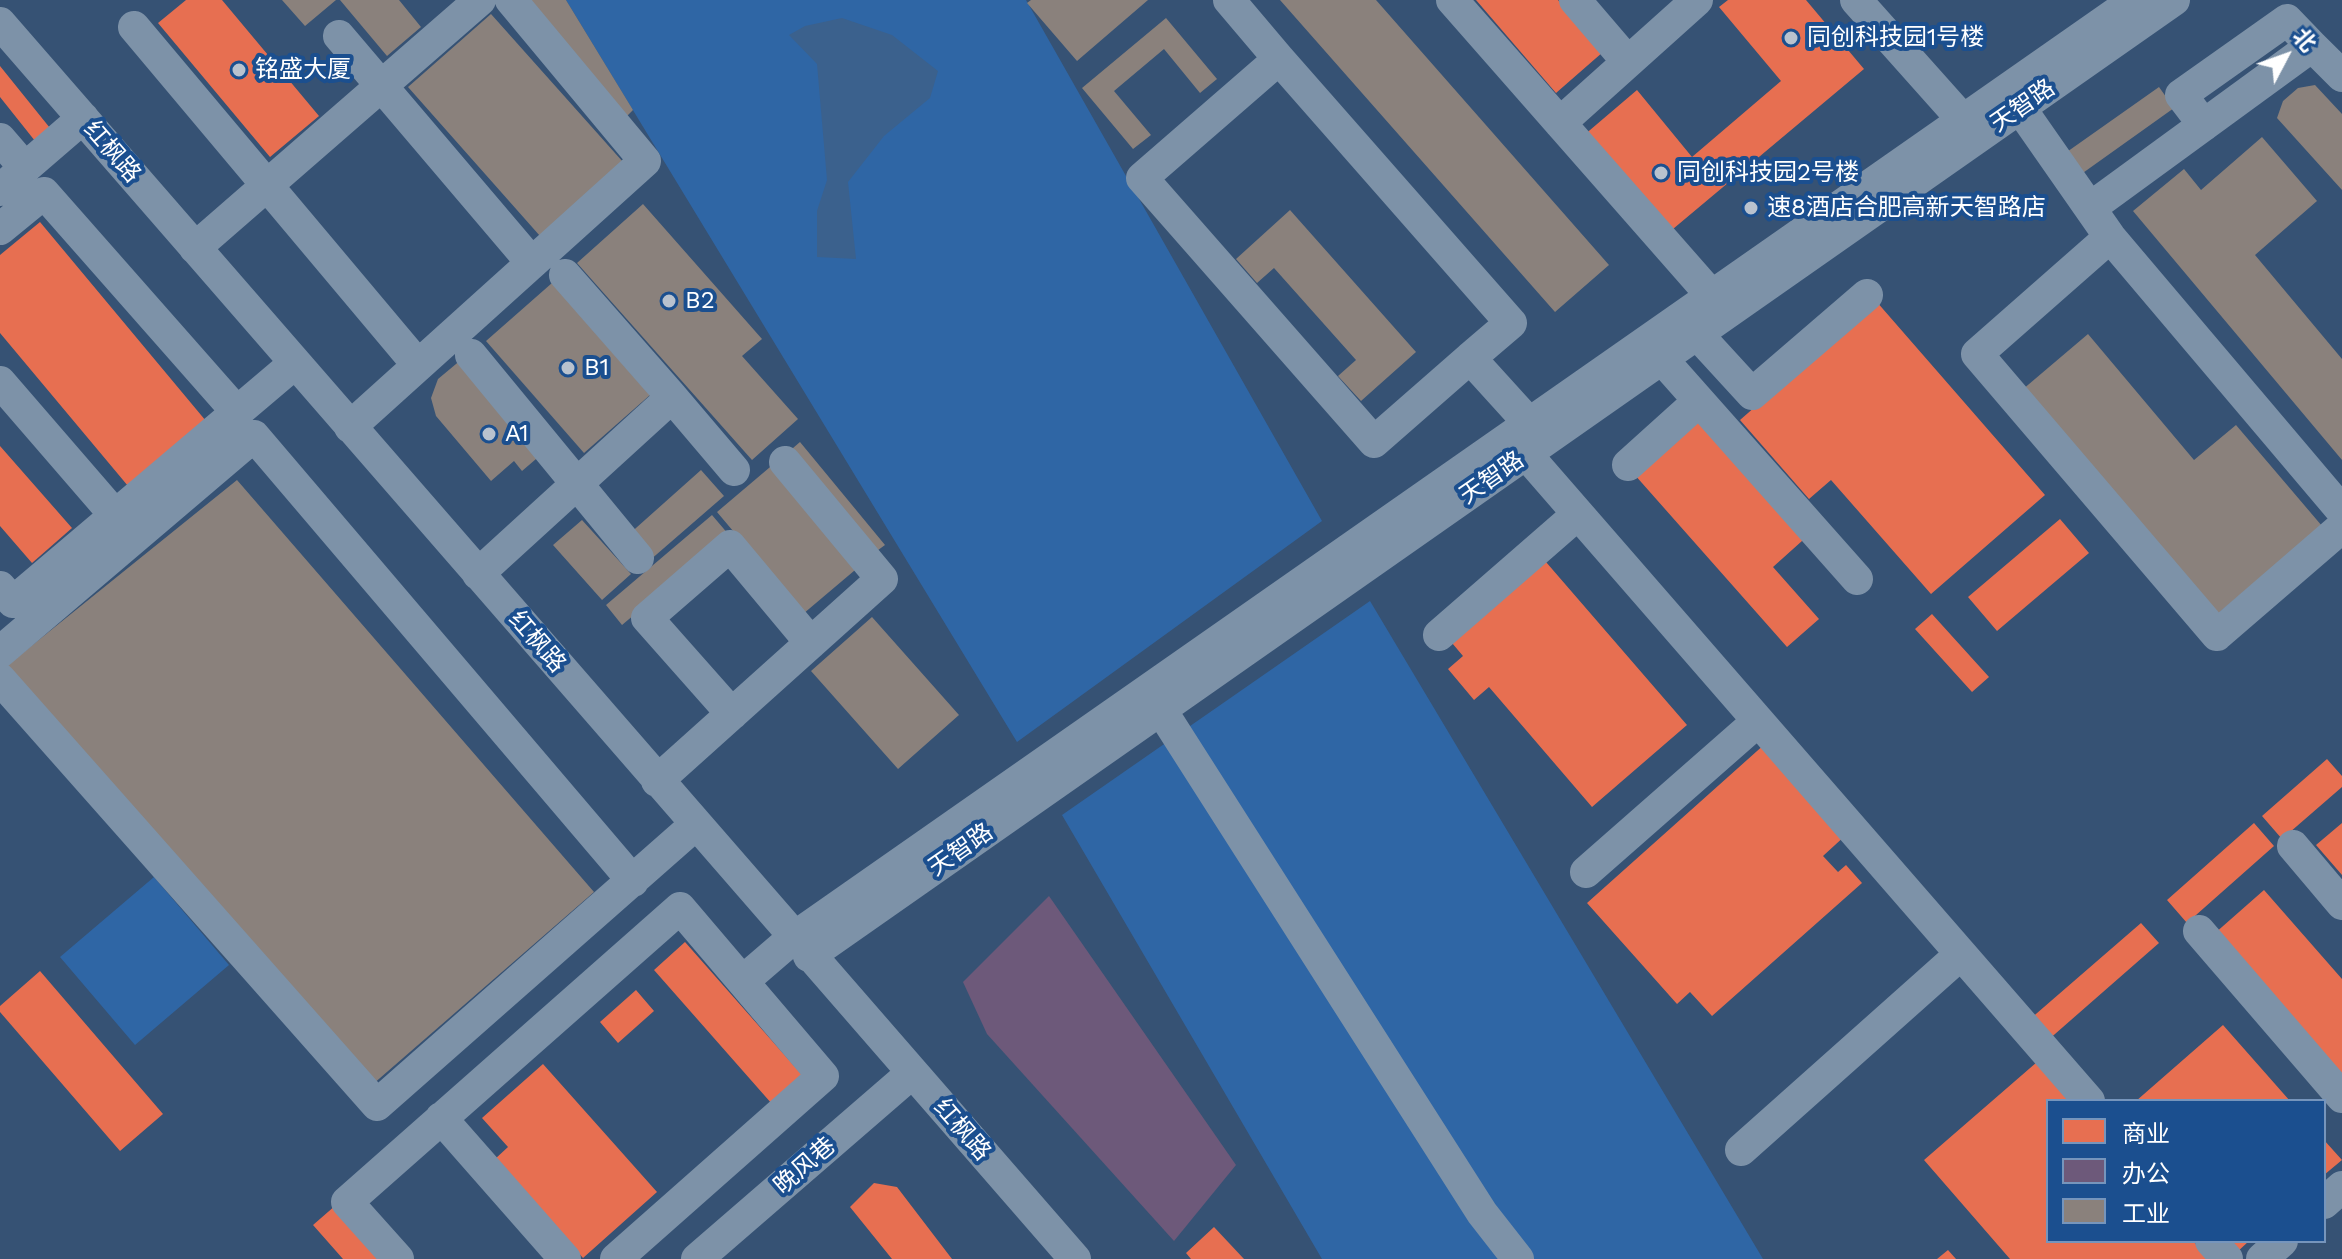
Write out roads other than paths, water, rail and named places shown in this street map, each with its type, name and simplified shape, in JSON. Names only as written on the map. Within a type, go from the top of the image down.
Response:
[{"type":"street","points":[[195,248],[480,0]]},
{"type":"street","points":[[350,427],[645,161],[511,0]]},
{"type":"street","points":[[1229,0],[1511,323],[1374,442],[1142,178],[1279,59]]},
{"type":"street","points":[[1452,0],[1712,296]]},
{"type":"street","points":[[1575,0],[1628,62]]},
{"type":"street","points":[[1560,123],[1697,0]]},
{"type":"street","points":[[1856,0],[1963,120]]},
{"type":"street","name":"天智路","points":[[801,947],[1161,710],[1528,439],[1712,296],[1963,120],[2097,10],[2135,0]]},
{"type":"street","name":"天智路","points":[[801,947],[1528,439],[1662,359],[2174,0]]},
{"type":"street","name":"红枫路","points":[[0,23],[1075,1259]]},
{"type":"street","points":[[134,27],[418,365]]},
{"type":"street","points":[[339,36],[532,263]]},
{"type":"street","points":[[2090,208],[2312,46],[2342,76]]},
{"type":"street","points":[[2020,108],[2110,237],[2342,511]]},
{"type":"street","points":[[0,190],[83,118]]},
{"type":"street","points":[[0,139],[25,168]]},
{"type":"street","points":[[0,229],[44,193],[237,412]]},
{"type":"street","points":[[2110,237],[1977,354],[2217,635],[2342,527]]},
{"type":"street","points":[[565,275],[734,470]]},
{"type":"street","points":[[1697,334],[1752,394],[1867,295]]},
{"type":"street","points":[[471,355],[638,558]]},
{"type":"street","points":[[1470,358],[1578,514],[2087,1099]]},
{"type":"street","points":[[1662,359],[1857,579]]},
{"type":"street","points":[[0,587],[13,602],[295,363]]},
{"type":"street","points":[[0,382],[115,515]]},
{"type":"street","points":[[478,574],[672,397]]},
{"type":"street","points":[[1628,465],[1699,401]]},
{"type":"street","points":[[0,652],[254,436],[633,881]]},
{"type":"street","points":[[657,781],[882,579],[785,462]]},
{"type":"street","points":[[1439,635],[1578,514]]},
{"type":"street","points":[[732,714],[647,618],[730,546],[811,643]]},
{"type":"street","points":[[0,679],[377,1105],[695,825]]},
{"type":"street","points":[[1161,710],[1482,1213],[1518,1259]]},
{"type":"street","points":[[1586,872],[1758,721]]},
{"type":"street","points":[[2293,846],[2342,904]]},
{"type":"street","points":[[398,1259],[347,1202],[680,908],[823,1076],[616,1259]]},
{"type":"street","points":[[2199,931],[2342,1097]]},
{"type":"street","points":[[743,981],[801,947]]},
{"type":"street","points":[[1741,1150],[1961,954]]},
{"type":"street","name":"晚风巷","points":[[697,1259],[912,1073]]},
{"type":"street","points":[[441,1118],[565,1259]]},
{"type":"street","points":[[2326,1201],[2342,1187]]},
{"type":"street","points":[[2213,1243],[2227,1259]]},
{"type":"street","points":[[2262,1259],[2280,1243]]},
{"type":"place","name":"同创科技园1号楼","points":[[1791,38]]},
{"type":"place","name":"铭盛大厦","points":[[239,70]]},
{"type":"place","name":"同创科技园2号楼","points":[[1661,173]]},
{"type":"place","name":"速8酒店合肥高新天智路店","points":[[1751,208]]},
{"type":"place","name":"B2","points":[[669,301]]},
{"type":"place","name":"B1","points":[[568,368]]},
{"type":"place","name":"A1","points":[[489,434]]}]
